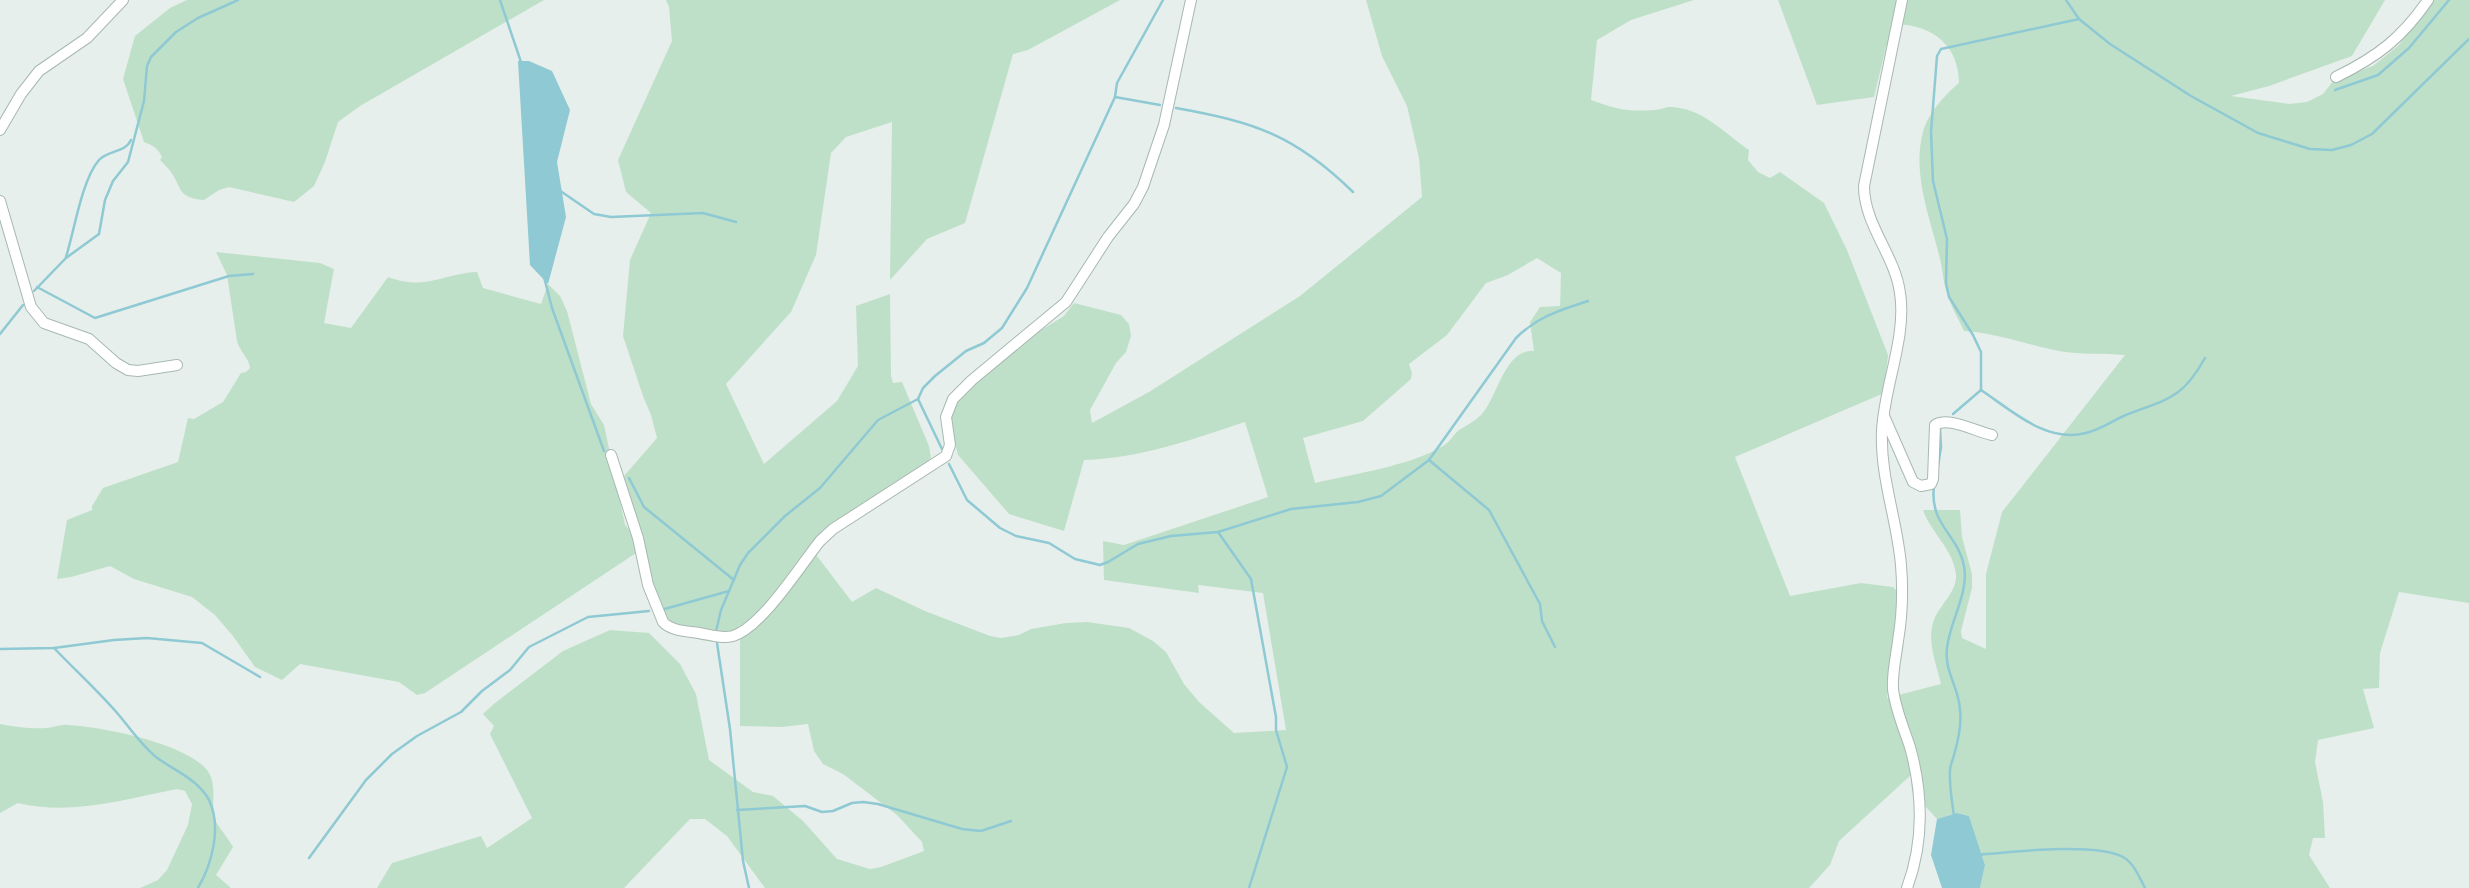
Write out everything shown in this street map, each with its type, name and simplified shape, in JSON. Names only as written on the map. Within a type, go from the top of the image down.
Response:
[{"type":"street","points":[[0,130],[26,86],[39,71],[87,38],[123,0]]},
{"type":"street","points":[[611,455],[638,538],[648,585],[663,622],[667,626],[678,630],[722,638],[734,635],[754,625],[820,541],[833,529],[946,456],[950,445],[946,417],[953,399],[972,380],[1066,302],[1108,237],[1134,204],[1143,187],[1164,125],[1191,0]]},
{"type":"street","points":[[1902,0],[1864,186],[1866,211],[1900,292],[1900,323],[1884,415],[1882,467],[1901,566],[1901,597],[1894,690],[1914,763],[1921,797],[1918,850],[1907,888]]},
{"type":"street","points":[[2336,77],[2369,60],[2391,44],[2428,0]]},
{"type":"street","points":[[0,201],[31,307],[39,319],[44,323],[89,339],[116,363],[128,370],[138,371],[177,365]]},
{"type":"street","points":[[1884,415],[1913,482],[1921,486],[1931,484],[1933,479],[1935,425],[1940,422],[1952,422],[1992,435]]},
{"type":"green space","points":[[187,0],[544,0],[360,106],[338,122],[325,162],[314,186],[294,202],[229,187],[219,190],[204,200],[189,197],[184,194],[171,172],[160,160],[162,157],[159,151],[144,142],[123,79],[135,36],[170,8]]},
{"type":"green space","points":[[666,0],[1120,0],[1028,50],[1013,54],[965,223],[927,239],[890,280],[892,122],[846,137],[831,153],[816,255],[791,312],[726,384],[764,464],[837,401],[858,366],[856,306],[890,294],[891,376],[893,383],[902,382],[929,446],[931,458],[895,491],[843,524],[814,548],[817,556],[852,602],[876,588],[925,611],[990,636],[1001,638],[1019,635],[1031,629],[1066,623],[1087,622],[1129,628],[1153,641],[1166,652],[1184,684],[1199,702],[1234,733],[1286,730],[1263,593],[1198,585],[1199,593],[1104,580],[1103,541],[1124,545],[1268,497],[1245,422],[1146,452],[1105,459],[1084,460],[1064,531],[1009,514],[958,455],[948,417],[950,397],[1015,346],[1064,316],[1074,303],[1121,315],[1129,324],[1131,336],[1126,352],[1116,363],[1090,410],[1092,423],[1149,392],[1300,296],[1422,197],[1419,158],[1407,106],[1382,56],[1366,0],[1694,0],[1631,20],[1597,40],[1591,100],[1615,108],[1629,110],[1645,111],[1669,107],[1692,111],[1712,122],[1749,150],[1748,160],[1758,172],[1770,178],[1780,172],[1824,203],[1847,250],[1888,355],[1884,393],[1735,457],[1790,596],[1861,583],[1893,587],[1898,592],[1887,698],[1941,684],[1933,654],[1931,630],[1938,611],[1953,588],[1956,575],[1947,550],[1923,510],[1960,510],[1962,537],[1972,574],[1972,588],[1961,631],[1962,638],[1986,649],[1986,574],[2002,512],[2125,355],[2067,352],[1989,334],[1964,331],[1946,291],[1923,194],[1919,163],[1920,147],[1925,125],[1933,111],[1959,83],[1958,70],[1949,48],[1932,33],[1921,28],[1896,24],[1886,47],[1874,97],[1817,105],[1778,0],[2385,0],[2352,56],[2269,86],[2231,96],[2289,104],[2307,102],[2323,94],[2334,80],[2373,66],[2399,45],[2432,0],[2469,0],[2469,603],[2399,592],[2380,653],[2379,688],[2363,689],[2374,728],[2318,740],[2315,762],[2323,802],[2325,838],[2313,838],[2309,855],[2330,888],[1980,888],[1985,865],[1969,816],[1957,813],[1937,819],[1912,792],[1911,775],[1839,841],[1830,865],[1809,888],[765,888],[727,836],[705,819],[690,819],[624,888],[377,888],[392,863],[481,836],[487,848],[532,818],[490,734],[494,726],[483,714],[563,651],[610,630],[649,633],[680,664],[696,694],[709,760],[753,792],[773,796],[803,821],[837,859],[870,869],[881,867],[924,851],[922,842],[897,815],[843,774],[823,764],[814,751],[808,724],[781,727],[740,726],[740,639],[719,642],[694,638],[667,628],[663,618],[624,476],[657,438],[651,415],[623,336],[630,260],[651,213],[626,192],[618,160],[672,41],[669,7]],"holes":[[[1537,258],[1561,273],[1560,306],[1540,307],[1530,322],[1534,351],[1524,352],[1515,358],[1487,407],[1479,417],[1459,430],[1445,444],[1430,453],[1381,469],[1315,483],[1303,438],[1363,421],[1411,379],[1412,373],[1409,364],[1447,335],[1486,283],[1508,275]]]},
{"type":"green space","points":[[216,252],[320,263],[334,269],[324,323],[351,328],[388,277],[401,281],[423,282],[477,272],[483,288],[541,304],[548,284],[560,296],[567,311],[591,404],[604,425],[625,525],[632,533],[636,553],[425,693],[417,695],[399,682],[300,664],[282,680],[255,667],[215,615],[192,597],[134,579],[110,566],[57,579],[67,520],[92,510],[92,506],[103,488],[178,462],[188,418],[194,419],[223,402],[241,373],[246,372],[250,368],[237,341],[227,275]]},
{"type":"green space","points":[[0,724],[29,728],[49,728],[65,725],[101,729],[163,744],[196,760],[211,776],[214,817],[233,847],[216,875],[231,888],[140,888],[158,880],[167,870],[188,825],[192,804],[185,791],[177,789],[98,805],[78,807],[38,807],[18,803],[0,813]]},
{"type":"water","points":[[518,61],[529,61],[552,71],[570,110],[557,162],[566,217],[548,284],[530,265]]},
{"type":"water","points":[[1957,813],[1969,816],[1985,865],[1980,888],[1942,888],[1931,855],[1937,819]]},
{"type":"waterway","points":[[34,291],[66,258],[99,234],[105,200],[113,181],[128,162],[144,101],[147,66],[151,57],[176,32],[198,18],[238,0]]},
{"type":"waterway","points":[[500,0],[521,62]]},
{"type":"waterway","points":[[716,631],[721,610],[740,565],[748,553],[785,516],[820,488],[878,420],[918,399],[923,388],[935,376],[966,351],[984,343],[1002,328],[1027,288],[1115,97],[1117,83],[1163,0]]},
{"type":"waterway","points":[[2066,0],[2079,19],[2110,44],[2191,96],[2258,133],[2310,149],[2332,150],[2351,145],[2372,134],[2469,39]]},
{"type":"waterway","points":[[2335,90],[2378,75],[2409,48],[2449,0]]},
{"type":"waterway","points":[[1981,390],[1981,352],[1973,335],[1949,297],[1946,283],[1947,239],[1933,181],[1931,132],[1937,56],[1941,49],[2079,19]]},
{"type":"waterway","points":[[1115,97],[1160,105]]},
{"type":"waterway","points":[[1176,108],[1228,119],[1272,134],[1312,157],[1353,192]]},
{"type":"waterway","points":[[66,257],[83,192],[93,169],[99,160],[107,154],[125,147],[131,140]]},
{"type":"waterway","points":[[559,190],[594,214],[611,217],[703,213],[736,222]]},
{"type":"waterway","points":[[37,287],[95,318],[229,276],[253,274]]},
{"type":"waterway","points":[[544,277],[552,308],[604,451]]},
{"type":"waterway","points":[[949,464],[967,500],[1000,528],[1016,536],[1049,543],[1075,559],[1100,565],[1138,544],[1171,536],[1218,532],[1291,509],[1358,502],[1381,496],[1429,460],[1516,338],[1524,331],[1549,315],[1588,301]]},
{"type":"waterway","points":[[0,334],[23,305]]},
{"type":"waterway","points":[[1981,390],[2017,415],[2044,430],[2057,434],[2072,435],[2098,429],[2125,415],[2156,404],[2175,394],[2190,381],[2205,358]]},
{"type":"waterway","points":[[1953,414],[1981,390]]},
{"type":"waterway","points":[[918,399],[942,449]]},
{"type":"waterway","points":[[1938,466],[1941,447],[1940,429]]},
{"type":"waterway","points":[[1429,460],[1489,510],[1540,604],[1542,621],[1555,647]]},
{"type":"waterway","points":[[629,478],[644,507],[734,580]]},
{"type":"waterway","points":[[1934,486],[1936,510],[1961,555],[1965,576],[1962,597],[1947,648],[1948,665],[1959,702],[1960,716],[1958,739],[1950,766],[1950,787],[1954,816]]},
{"type":"waterway","points":[[1218,532],[1251,579],[1276,717],[1276,730],[1287,767],[1249,888]]},
{"type":"waterway","points":[[661,610],[729,591]]},
{"type":"waterway","points":[[309,858],[366,780],[392,754],[417,736],[461,712],[482,691],[510,670],[529,647],[588,617],[649,611]]},
{"type":"waterway","points":[[0,649],[54,648],[114,640],[147,638],[202,643],[260,677]]},
{"type":"waterway","points":[[717,643],[730,729],[743,861],[749,888]]},
{"type":"waterway","points":[[54,648],[110,705],[156,757],[192,781],[209,800],[215,822],[214,845],[198,888]]},
{"type":"waterway","points":[[737,810],[805,806],[822,812],[833,811],[852,803],[863,802],[878,804],[962,829],[981,831],[1011,821]]},
{"type":"waterway","points":[[1977,855],[2052,849],[2110,852],[2123,857],[2130,863],[2145,888]]}]
